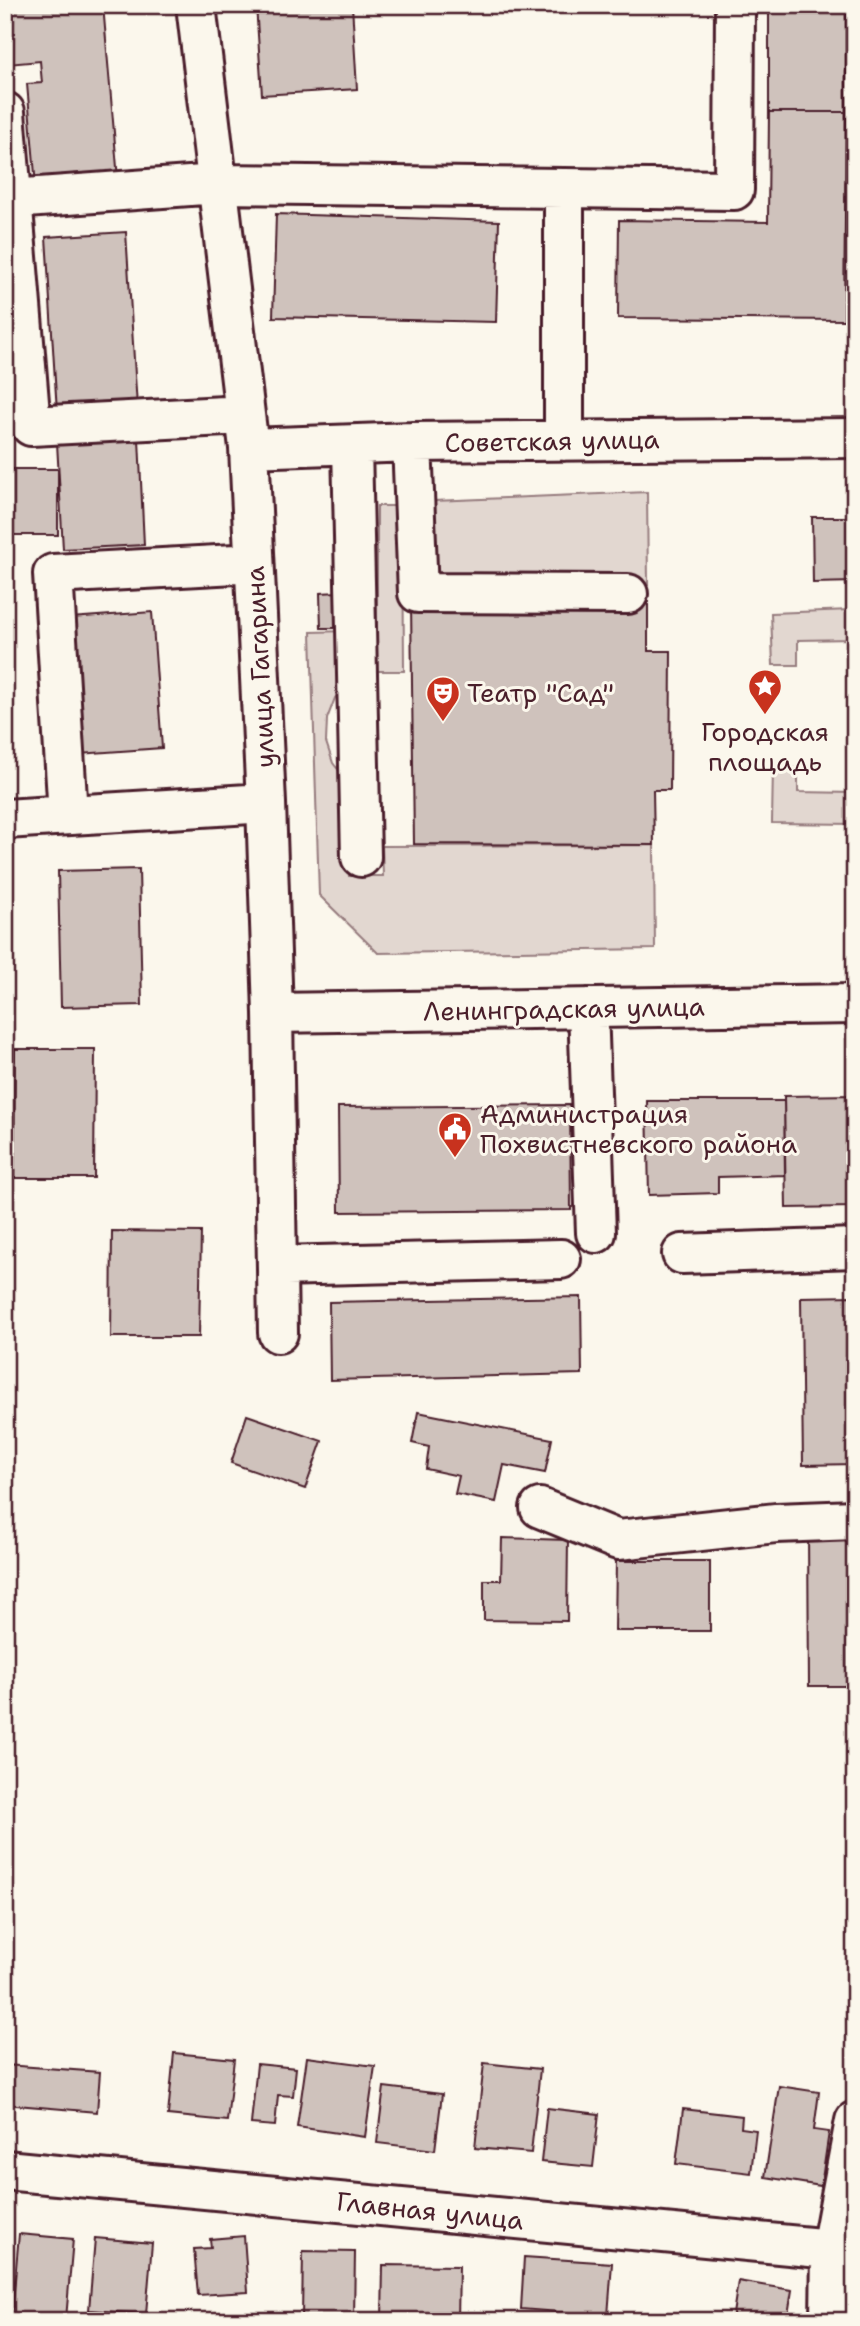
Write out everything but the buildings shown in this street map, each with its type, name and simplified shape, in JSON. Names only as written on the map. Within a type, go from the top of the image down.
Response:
[{"type":"street","name":"улица Гагарина","points":[[196,5],[247,431],[266,803],[273,1013],[278,1333]]},
{"type":"street","points":[[5,112],[12,199],[217,184],[734,190],[735,5]]},
{"type":"street","points":[[564,188],[564,441]]},
{"type":"street","name":"Советская улица","points":[[12,199],[30,426],[247,431],[352,445],[412,442],[855,438]]},
{"type":"street","points":[[412,442],[418,593],[628,594]]},
{"type":"street","points":[[352,445],[361,857]]},
{"type":"street","points":[[68,815],[53,574],[254,563]]},
{"type":"street","points":[[5,819],[266,803]]},
{"type":"street","name":"Ленинградская улица","points":[[273,1013],[855,1004]]},
{"type":"street","points":[[588,1008],[596,1233]]},
{"type":"street","points":[[682,1254],[855,1248]]},
{"type":"street","points":[[277,1266],[561,1259]]},
{"type":"street","points":[[540,1508],[618,1540],[776,1523],[855,1520]]},
{"type":"street","points":[[830,2321],[843,2252],[855,2121]]},
{"type":"street","name":"Главная улица","points":[[5,2170],[843,2252]]},
{"type":"shaded area","points":[[647,492],[648,585],[458,587],[444,583],[437,572],[434,501]]},
{"type":"shaded area","points":[[377,506],[403,506],[404,671],[377,671]]},
{"type":"shaded area","points":[[851,610],[852,639],[798,640],[798,665],[773,665],[771,613]]},
{"type":"shaded area","points":[[347,631],[349,682],[335,698],[327,719],[326,742],[333,763],[347,781],[349,876],[383,876],[382,846],[654,845],[655,949],[378,953],[319,895],[311,632]]},
{"type":"shaded area","points":[[773,767],[798,768],[798,792],[855,793],[855,824],[772,823]]},
{"type":"place","name":"Городская площадь","points":[[765,716]]},
{"type":"place","name":"Театр \"Сад\"","points":[[443,723]]},
{"type":"place","name":"Администрация Похвистневского района","points":[[455,1159]]}]
